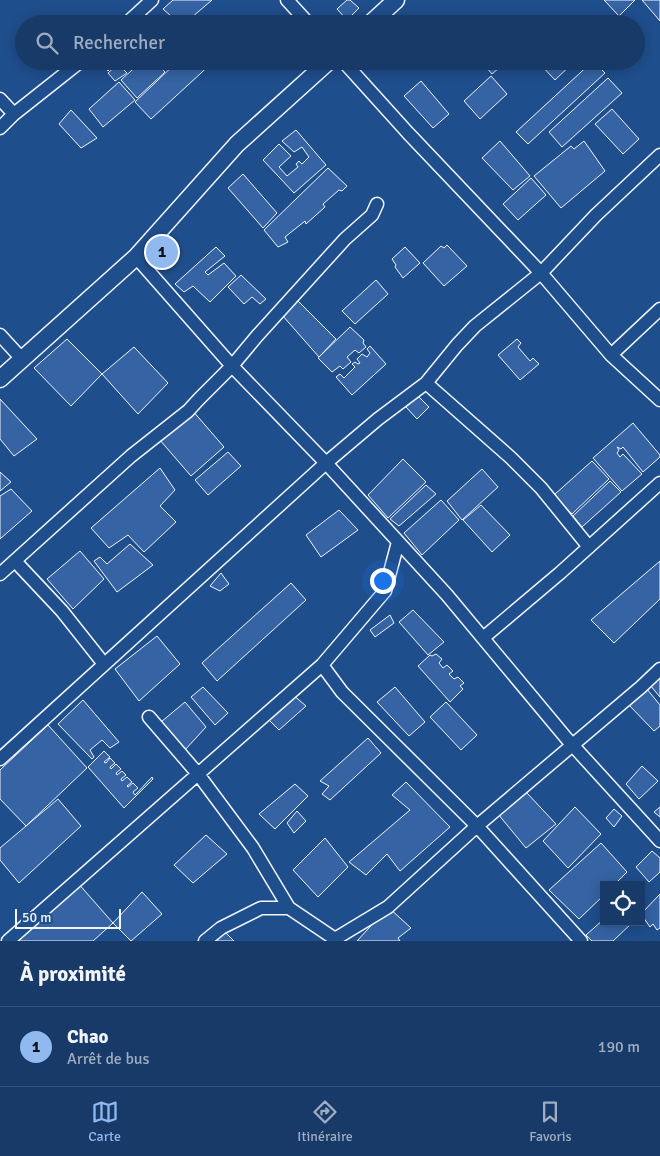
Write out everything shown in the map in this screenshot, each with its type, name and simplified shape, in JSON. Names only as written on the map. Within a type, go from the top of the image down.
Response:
[{"type":"street","points":[[136,15],[152,0]]},
{"type":"street","points":[[287,0],[301,15]]},
{"type":"street","points":[[380,15],[396,0]]},
{"type":"street","points":[[0,128],[14,114],[70,70]]},
{"type":"street","points":[[0,378],[136,257],[236,144],[319,70]]},
{"type":"street","points":[[351,70],[540,273],[611,355],[660,400]]},
{"type":"street","points":[[0,99],[14,114]]},
{"type":"street","points":[[0,759],[326,463],[378,419],[426,383],[475,326],[540,273],[596,215],[660,155]]},
{"type":"street","points":[[0,574],[131,456],[188,411],[232,366],[346,239],[372,215],[377,204]]},
{"type":"street","points":[[136,257],[232,366],[326,463],[447,595],[572,744],[660,841]]},
{"type":"street","points":[[611,355],[660,310]]},
{"type":"street","points":[[0,335],[22,359]]},
{"type":"street","points":[[426,383],[511,458],[541,488],[589,547]]},
{"type":"street","points":[[483,638],[560,574],[660,483]]},
{"type":"street","points":[[8,941],[322,665],[385,591],[398,542]]},
{"type":"street","points":[[15,562],[62,611],[104,664]]},
{"type":"street","points":[[322,665],[342,692],[477,826],[581,941]]},
{"type":"street","points":[[149,717],[198,774],[253,848],[289,908],[337,940],[388,907],[477,826],[660,669]]},
{"type":"street","points":[[205,941],[221,928],[261,908],[289,908]]},
{"type":"building","points":[[173,0],[212,0],[194,15],[170,15],[163,9]]},
{"type":"building","points":[[347,0],[350,0],[359,8],[352,15],[342,15],[337,9]]},
{"type":"building","points":[[604,0],[635,0],[620,15]]},
{"type":"building","points":[[642,0],[660,0],[660,21]]},
{"type":"building","points":[[111,70],[124,70],[127,73],[115,81],[108,73]]},
{"type":"building","points":[[132,70],[163,70],[165,72],[137,98],[121,80]]},
{"type":"building","points":[[169,70],[204,70],[151,119],[135,102]]},
{"type":"building","points":[[489,70],[497,70],[492,74]]},
{"type":"building","points":[[546,70],[566,70],[555,80]]},
{"type":"building","points":[[583,70],[602,70],[605,73],[528,144],[516,132]]},
{"type":"building","points":[[491,76],[507,94],[480,119],[464,101]]},
{"type":"building","points":[[608,78],[622,93],[562,147],[549,132]]},
{"type":"building","points":[[421,81],[449,114],[433,128],[404,96]]},
{"type":"building","points":[[119,82],[135,100],[103,127],[89,109]]},
{"type":"building","points":[[612,109],[639,139],[623,154],[595,124]]},
{"type":"building","points":[[71,110],[97,138],[81,148],[59,124]]},
{"type":"building","points":[[296,130],[326,165],[294,193],[263,160],[279,144],[291,156],[279,167],[287,176],[298,167],[296,164],[299,161],[302,164],[309,157],[302,147],[294,152],[282,141]]},
{"type":"building","points":[[500,141],[530,176],[513,190],[482,158]]},
{"type":"building","points":[[584,141],[605,171],[561,208],[534,176],[571,146],[574,149]]},
{"type":"building","points":[[328,168],[347,186],[342,191],[339,190],[323,204],[325,207],[306,224],[305,221],[285,237],[288,242],[278,247],[264,230]]},
{"type":"building","points":[[243,174],[277,213],[263,228],[228,188]]},
{"type":"building","points":[[531,178],[546,195],[518,220],[503,204]]},
{"type":"building","points":[[447,245],[467,266],[444,286],[423,263],[441,246],[444,248]]},
{"type":"building","points":[[216,247],[225,256],[205,272],[208,275],[224,263],[236,276],[210,302],[193,286],[184,292],[175,284]]},
{"type":"building","points":[[405,247],[420,263],[403,278],[392,259]]},
{"type":"building","points":[[241,275],[266,299],[260,304],[252,297],[244,304],[228,287]]},
{"type":"building","points":[[376,280],[388,294],[355,324],[342,311]]},
{"type":"building","points":[[298,301],[336,339],[319,357],[282,315]]},
{"type":"building","points":[[350,327],[364,340],[363,343],[366,347],[359,353],[355,350],[347,357],[351,362],[343,369],[340,366],[332,372],[318,358]]},
{"type":"building","points":[[67,339],[102,374],[71,406],[34,368]]},
{"type":"building","points":[[517,339],[521,343],[518,347],[530,361],[533,358],[539,364],[520,380],[498,355]]},
{"type":"building","points":[[370,346],[386,364],[352,395],[336,377],[340,374],[344,378],[355,367],[352,364],[355,362],[360,363],[357,359],[362,354],[367,357],[370,353],[367,349]]},
{"type":"building","points":[[134,347],[168,383],[138,414],[102,374]]},
{"type":"building","points":[[418,396],[429,407],[417,419],[406,407]]},
{"type":"building","points":[[0,399],[37,439],[14,456],[0,439]]},
{"type":"building","points":[[192,410],[224,447],[191,476],[159,439]]},
{"type":"building","points":[[633,423],[660,457],[643,472],[623,447],[621,449],[617,447],[619,450],[617,453],[620,457],[623,454],[642,474],[622,491],[593,458]]},
{"type":"building","points":[[228,452],[241,466],[208,495],[195,480]]},
{"type":"building","points":[[403,459],[426,482],[388,518],[368,495]]},
{"type":"building","points":[[592,461],[609,479],[572,514],[554,495]]},
{"type":"building","points":[[160,468],[175,490],[160,506],[176,522],[144,552],[128,535],[109,548],[91,528]]},
{"type":"building","points":[[482,469],[498,487],[462,520],[447,501]]},
{"type":"building","points":[[0,472],[11,482],[0,491]]},
{"type":"building","points":[[610,481],[621,492],[582,527],[573,516]]},
{"type":"building","points":[[426,485],[436,494],[399,526],[390,519]]},
{"type":"building","points":[[11,489],[32,511],[0,539],[0,496]]},
{"type":"building","points":[[441,500],[459,520],[422,555],[404,533]]},
{"type":"building","points":[[481,505],[510,535],[492,552],[463,520]]},
{"type":"building","points":[[339,510],[358,530],[321,557],[306,535]]},
{"type":"building","points":[[130,544],[153,565],[117,592],[94,561],[100,557],[107,564]]},
{"type":"building","points":[[80,551],[104,579],[73,609],[47,579]]},
{"type":"building","points":[[660,561],[660,599],[614,643],[591,620]]},
{"type":"building","points":[[221,573],[229,584],[220,591],[210,586]]},
{"type":"building","points":[[291,583],[306,600],[217,681],[202,663]]},
{"type":"building","points":[[413,610],[444,642],[428,655],[399,622]]},
{"type":"building","points":[[390,615],[394,623],[375,637],[370,630]]},
{"type":"building","points":[[157,636],[180,664],[139,701],[115,669]]},
{"type":"building","points":[[436,654],[442,659],[439,663],[443,668],[447,665],[453,671],[449,674],[454,679],[458,677],[464,683],[460,686],[463,689],[450,702],[418,666],[430,655]]},
{"type":"building","points":[[660,676],[660,697],[650,685]]},
{"type":"building","points":[[203,687],[228,713],[215,725],[191,697]]},
{"type":"building","points":[[395,687],[425,722],[409,736],[377,702]]},
{"type":"building","points":[[646,688],[660,705],[660,726],[654,731],[627,703]]},
{"type":"building","points":[[292,694],[306,706],[279,730],[266,717]]},
{"type":"building","points":[[83,700],[119,742],[110,748],[102,740],[90,750],[94,757],[92,759],[58,724]]},
{"type":"building","points":[[185,702],[206,727],[184,751],[161,722]]},
{"type":"building","points":[[446,702],[477,735],[461,750],[430,717]]},
{"type":"building","points":[[48,725],[87,768],[26,826],[0,799],[0,770]]},
{"type":"building","points":[[368,738],[381,753],[330,800],[322,794],[329,786],[320,781]]},
{"type":"building","points":[[104,751],[110,757],[104,762],[106,763],[110,758],[115,763],[110,767],[111,769],[116,764],[121,769],[116,773],[117,775],[122,771],[126,775],[121,779],[122,781],[127,777],[132,782],[128,787],[133,783],[138,788],[133,792],[135,795],[152,777],[153,779],[124,808],[88,767]]},
{"type":"building","points":[[642,766],[658,781],[639,799],[626,784]]},
{"type":"building","points":[[406,782],[450,827],[400,871],[387,854],[366,875],[349,862],[410,810],[392,795]]},
{"type":"building","points":[[295,784],[308,796],[275,829],[259,814]]},
{"type":"building","points":[[526,792],[556,824],[526,848],[498,814]]},
{"type":"building","points":[[58,799],[81,826],[19,883],[0,860],[0,848]]},
{"type":"building","points":[[575,807],[601,834],[568,868],[543,841]]},
{"type":"building","points":[[660,807],[660,817],[654,812]]},
{"type":"building","points":[[614,809],[622,816],[614,827],[606,818]]},
{"type":"building","points":[[297,811],[306,821],[294,833],[287,823]]},
{"type":"building","points":[[206,835],[227,854],[193,883],[174,865]]},
{"type":"building","points":[[325,838],[348,867],[318,897],[293,870]]},
{"type":"building","points":[[601,843],[627,872],[618,881],[600,881],[600,899],[579,919],[549,890]]},
{"type":"building","points":[[652,851],[660,858],[660,872],[649,882],[636,867]]},
{"type":"building","points":[[77,882],[113,923],[93,941],[14,941]]},
{"type":"building","points":[[142,892],[162,914],[131,941],[113,923]]},
{"type":"building","points":[[660,894],[660,928],[657,930],[653,924],[650,927],[645,920],[645,910]]},
{"type":"building","points":[[388,907],[411,928],[398,938],[400,941],[357,941]]},
{"type":"building","points":[[600,923],[600,926],[629,926],[613,941],[592,941],[586,935]]},
{"type":"building","points":[[221,928],[234,941],[208,941]]},
{"type":"place","name":"Chao","points":[[162,252]]}]
